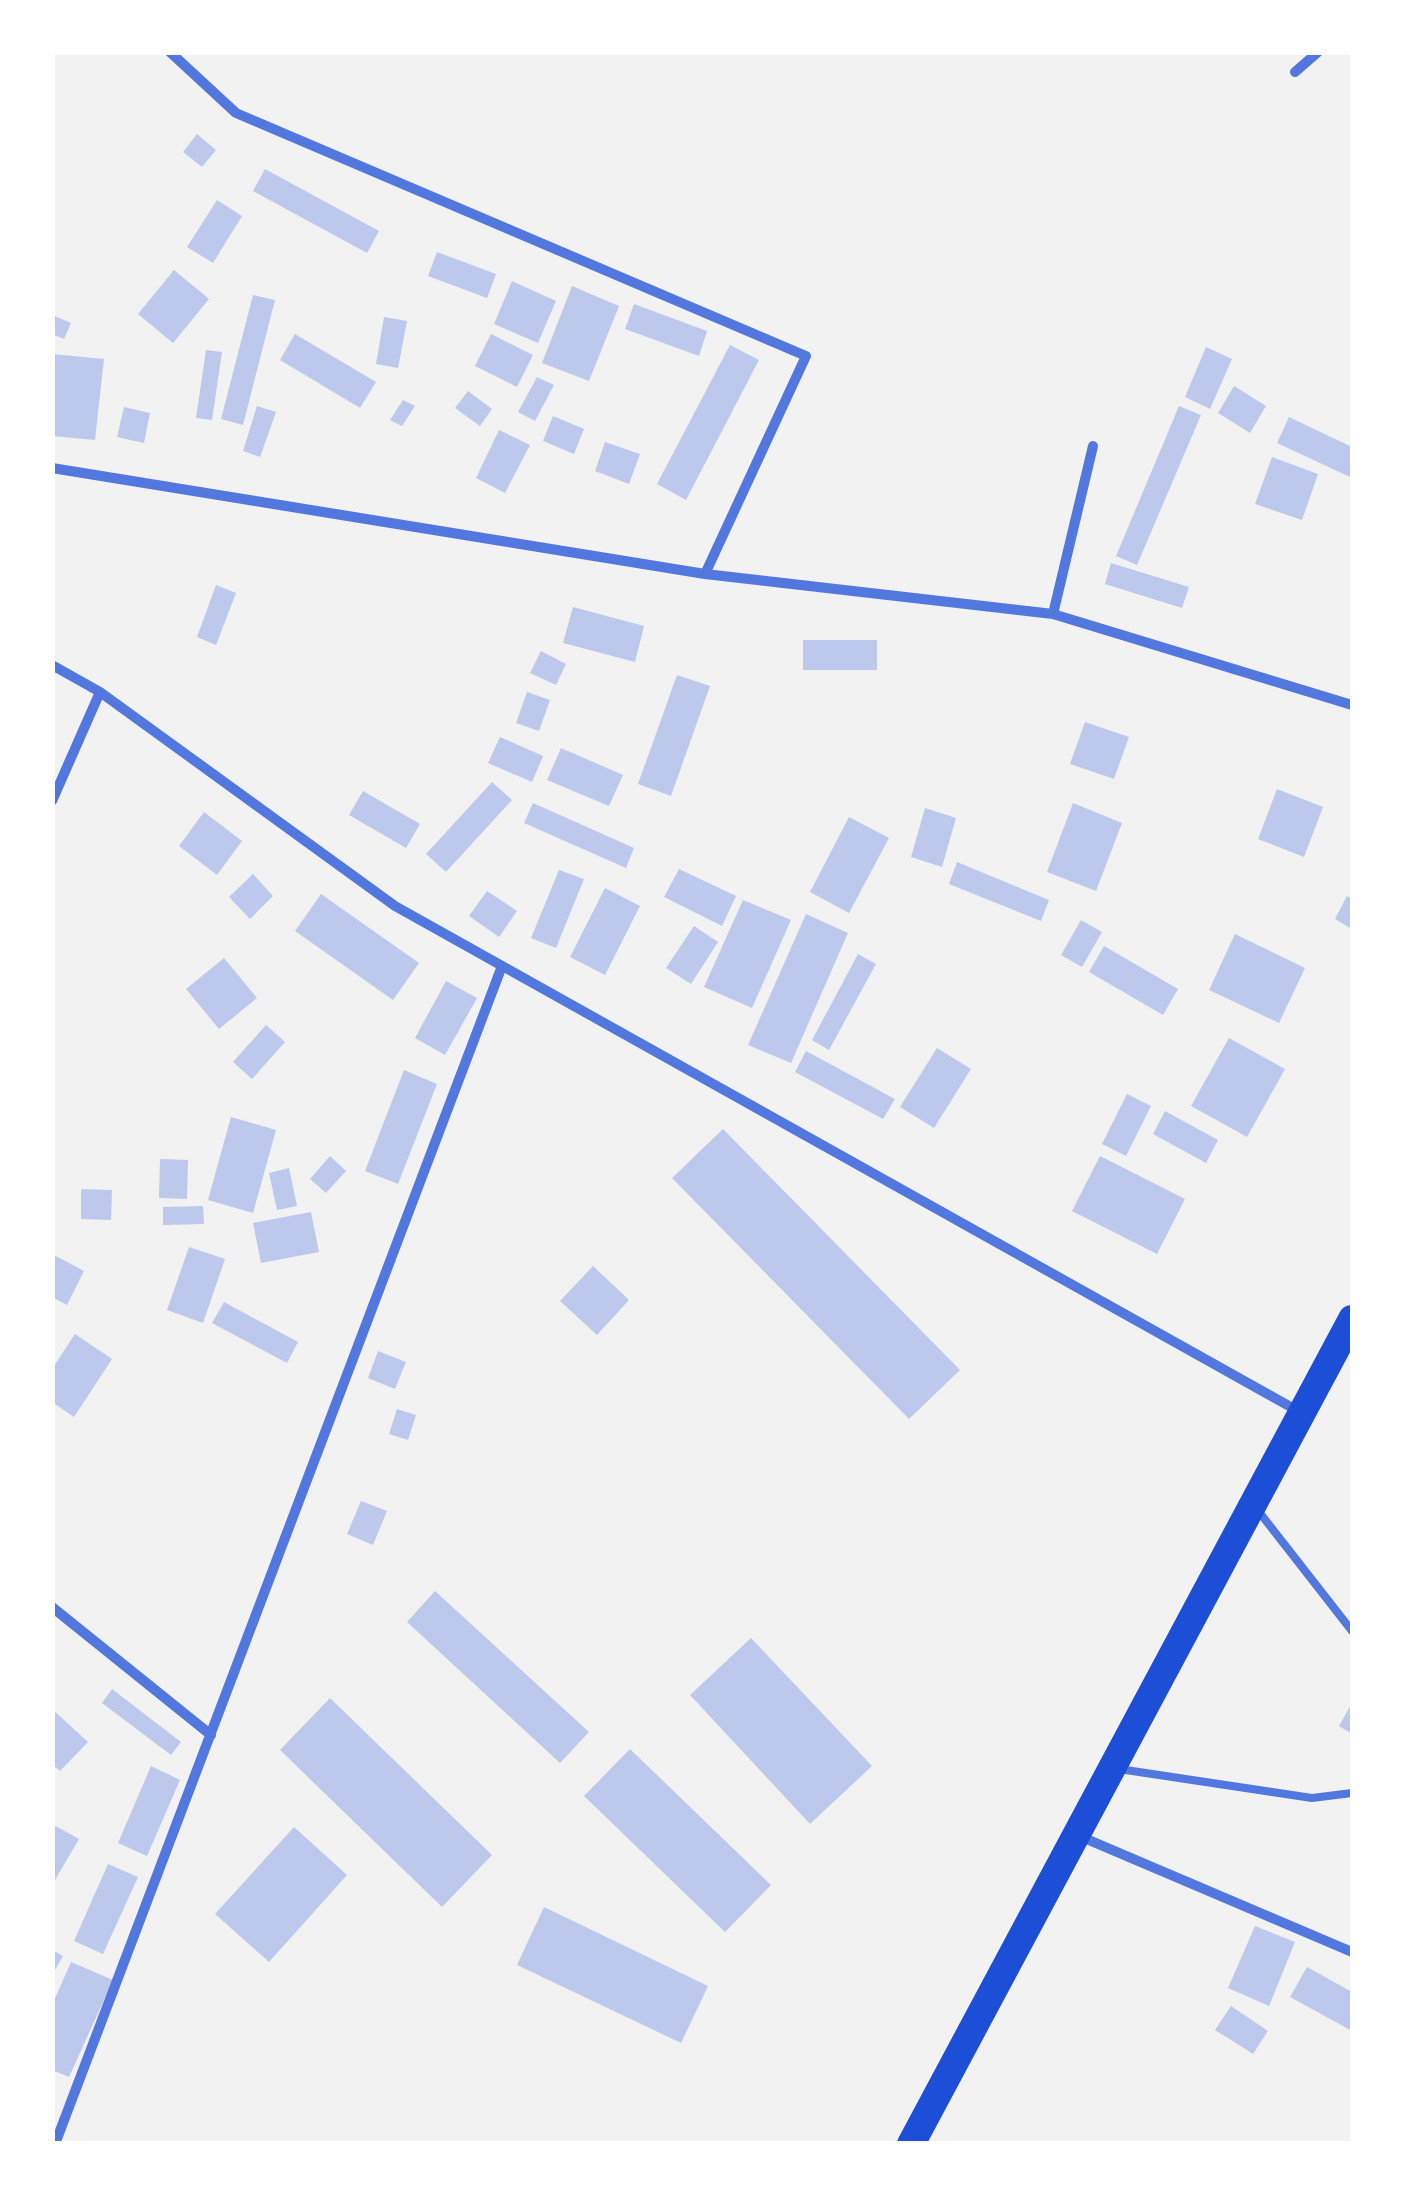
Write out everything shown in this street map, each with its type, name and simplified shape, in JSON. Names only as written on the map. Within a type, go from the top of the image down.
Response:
[{"type":"highway","points":[[911,2144],[1352,1319]]},
{"type":"street","points":[[170,52],[236,113],[806,356],[706,574]]},
{"type":"street","points":[[1294,72],[1318,52]]},
{"type":"street","points":[[1052,614],[1093,446]]},
{"type":"street","points":[[52,468],[706,574],[1052,614],[1352,706]]},
{"type":"street","points":[[52,665],[100,692],[394,906],[1302,1413]]},
{"type":"street","points":[[52,801],[100,692]]},
{"type":"street","points":[[55,2144],[502,966]]},
{"type":"street","points":[[52,1607],[210,1734]]},
{"type":"street","points":[[1076,1834],[1352,1952]]},
{"type":"lane","points":[[1254,1504],[1352,1631]]},
{"type":"lane","points":[[1112,1768],[1312,1798],[1352,1793]]},
{"type":"building","points":[[197,134],[216,150],[202,167],[183,152]]},
{"type":"building","points":[[265,169],[379,231],[367,253],[253,191]]},
{"type":"building","points":[[217,200],[242,216],[213,263],[187,247]]},
{"type":"building","points":[[437,252],[496,274],[487,298],[428,276]]},
{"type":"building","points":[[174,270],[209,299],[173,343],[138,314]]},
{"type":"building","points":[[512,281],[556,301],[538,343],[494,324]]},
{"type":"building","points":[[572,286],[619,306],[589,381],[542,363]]},
{"type":"building","points":[[253,295],[275,300],[243,425],[221,419]]},
{"type":"building","points":[[634,304],[707,331],[699,356],[625,329]]},
{"type":"building","points":[[52,315],[71,323],[64,339],[52,334]]},
{"type":"building","points":[[384,317],[407,321],[398,368],[376,364]]},
{"type":"building","points":[[295,334],[376,382],[360,408],[280,360]]},
{"type":"building","points":[[491,334],[533,355],[517,387],[475,366]]},
{"type":"building","points":[[730,345],[759,360],[686,500],[657,484]]},
{"type":"building","points":[[1206,347],[1232,359],[1210,409],[1185,397]]},
{"type":"building","points":[[206,350],[222,352],[212,420],[196,418]]},
{"type":"building","points":[[52,354],[104,359],[95,440],[52,436]]},
{"type":"building","points":[[537,377],[554,385],[535,421],[518,412]]},
{"type":"building","points":[[1234,386],[1266,406],[1250,433],[1218,413]]},
{"type":"building","points":[[468,391],[492,409],[480,426],[455,408]]},
{"type":"building","points":[[403,400],[415,406],[402,426],[390,420]]},
{"type":"building","points":[[257,406],[276,412],[260,457],[243,451]]},
{"type":"building","points":[[1179,406],[1201,415],[1137,565],[1116,556]]},
{"type":"building","points":[[124,407],[150,413],[144,443],[117,437]]},
{"type":"building","points":[[553,416],[584,429],[574,454],[543,441]]},
{"type":"building","points":[[1289,417],[1352,447],[1352,478],[1277,443]]},
{"type":"building","points":[[499,430],[530,445],[505,493],[476,478]]},
{"type":"building","points":[[605,442],[640,454],[629,484],[595,471]]},
{"type":"building","points":[[1272,457],[1318,474],[1302,520],[1255,504]]},
{"type":"building","points":[[1111,563],[1189,587],[1182,608],[1105,584]]},
{"type":"building","points":[[216,585],[236,593],[216,645],[197,637]]},
{"type":"building","points":[[573,607],[644,626],[635,662],[563,643]]},
{"type":"building","points":[[803,640],[877,640],[877,670],[803,670]]},
{"type":"building","points":[[541,651],[566,664],[556,685],[530,673]]},
{"type":"building","points":[[677,675],[710,686],[671,796],[638,784]]},
{"type":"building","points":[[527,692],[550,700],[539,731],[516,723]]},
{"type":"building","points":[[1085,722],[1129,737],[1114,779],[1070,764]]},
{"type":"building","points":[[500,737],[543,756],[532,782],[488,763]]},
{"type":"building","points":[[561,748],[623,775],[609,806],[547,780]]},
{"type":"building","points":[[492,782],[512,800],[446,872],[426,854]]},
{"type":"building","points":[[1277,789],[1323,807],[1304,857],[1258,839]]},
{"type":"building","points":[[363,791],[420,824],[406,848],[349,815]]},
{"type":"building","points":[[533,803],[634,848],[626,868],[524,823]]},
{"type":"building","points":[[1073,803],[1122,823],[1096,891],[1047,872]]},
{"type":"building","points":[[925,808],[956,818],[942,867],[911,857]]},
{"type":"building","points":[[204,812],[242,841],[217,875],[179,846]]},
{"type":"building","points":[[849,817],[889,838],[849,913],[810,892]]},
{"type":"building","points":[[957,862],[1049,900],[1041,921],[949,884]]},
{"type":"building","points":[[679,869],[736,896],[722,926],[664,897]]},
{"type":"building","points":[[559,870],[584,879],[556,948],[531,938]]},
{"type":"building","points":[[253,874],[273,896],[250,919],[229,897]]},
{"type":"building","points":[[605,888],[640,906],[605,975],[570,957]]},
{"type":"building","points":[[487,891],[517,911],[499,937],[469,916]]},
{"type":"building","points":[[321,894],[419,963],[393,1000],[295,931]]},
{"type":"building","points":[[1347,896],[1352,899],[1352,929],[1335,919]]},
{"type":"building","points":[[743,900],[791,920],[752,1008],[704,987]]},
{"type":"building","points":[[806,914],[848,933],[791,1063],[748,1045]]},
{"type":"building","points":[[1081,920],[1102,932],[1082,967],[1061,955]]},
{"type":"building","points":[[694,926],[718,942],[691,984],[666,968]]},
{"type":"building","points":[[1235,934],[1305,968],[1279,1023],[1209,990]]},
{"type":"building","points":[[1104,946],[1178,989],[1163,1015],[1089,972]]},
{"type":"building","points":[[858,954],[876,964],[829,1050],[812,1040]]},
{"type":"building","points":[[224,958],[257,998],[219,1029],[186,989]]},
{"type":"building","points":[[446,981],[477,998],[445,1055],[415,1038]]},
{"type":"building","points":[[266,1025],[285,1042],[252,1079],[233,1062]]},
{"type":"building","points":[[1229,1038],[1285,1069],[1247,1137],[1191,1106]]},
{"type":"building","points":[[937,1048],[971,1069],[934,1128],[900,1107]]},
{"type":"building","points":[[806,1051],[895,1099],[883,1119],[795,1072]]},
{"type":"building","points":[[404,1070],[437,1084],[398,1184],[365,1171]]},
{"type":"building","points":[[1127,1094],[1151,1106],[1126,1156],[1102,1144]]},
{"type":"building","points":[[1165,1111],[1218,1140],[1206,1163],[1153,1134]]},
{"type":"building","points":[[231,1117],[276,1130],[253,1213],[208,1200]]},
{"type":"building","points":[[723,1129],[960,1370],[909,1419],[672,1178]]},
{"type":"building","points":[[330,1156],[346,1171],[326,1193],[310,1179]]},
{"type":"building","points":[[1100,1156],[1185,1199],[1157,1254],[1072,1211]]},
{"type":"building","points":[[160,1159],[188,1160],[187,1199],[159,1198]]},
{"type":"building","points":[[289,1168],[297,1206],[277,1210],[269,1173]]},
{"type":"building","points":[[81,1189],[112,1190],[111,1220],[81,1219]]},
{"type":"building","points":[[203,1206],[204,1224],[163,1225],[163,1207]]},
{"type":"building","points":[[311,1212],[319,1252],[261,1263],[253,1223]]},
{"type":"building","points":[[189,1247],[225,1259],[203,1323],[167,1310]]},
{"type":"building","points":[[52,1254],[84,1271],[67,1305],[52,1297]]},
{"type":"building","points":[[593,1266],[629,1300],[597,1335],[560,1301]]},
{"type":"building","points":[[224,1302],[298,1342],[287,1363],[212,1323]]},
{"type":"building","points":[[75,1334],[112,1359],[74,1417],[52,1402],[52,1369]]},
{"type":"building","points":[[378,1351],[406,1362],[395,1389],[368,1378]]},
{"type":"building","points":[[397,1409],[416,1415],[408,1440],[389,1434]]},
{"type":"building","points":[[361,1501],[387,1511],[373,1545],[347,1534]]},
{"type":"building","points":[[435,1591],[589,1732],[560,1763],[407,1622]]},
{"type":"building","points":[[751,1638],[872,1766],[810,1824],[690,1695]]},
{"type":"building","points":[[112,1689],[181,1742],[171,1755],[102,1703]]},
{"type":"building","points":[[330,1698],[492,1855],[442,1907],[280,1750]]},
{"type":"building","points":[[1352,1703],[1352,1734],[1339,1726]]},
{"type":"building","points":[[52,1709],[88,1742],[60,1771],[52,1764]]},
{"type":"building","points":[[630,1749],[771,1885],[725,1932],[584,1796]]},
{"type":"building","points":[[151,1766],[180,1780],[147,1856],[118,1843]]},
{"type":"building","points":[[52,1824],[79,1839],[52,1885]]},
{"type":"building","points":[[294,1827],[347,1875],[269,1962],[215,1914]]},
{"type":"building","points":[[108,1864],[138,1877],[103,1954],[74,1941]]},
{"type":"building","points":[[544,1907],[708,1986],[681,2043],[517,1965]]},
{"type":"building","points":[[1255,1926],[1295,1942],[1269,2006],[1228,1988]]},
{"type":"building","points":[[52,1950],[63,1956],[52,1975]]},
{"type":"building","points":[[71,1962],[113,1980],[69,2077],[52,2070],[52,2005]]},
{"type":"building","points":[[1307,1967],[1352,1992],[1352,2031],[1290,1997]]},
{"type":"building","points":[[1231,2006],[1268,2031],[1253,2054],[1215,2030]]}]
